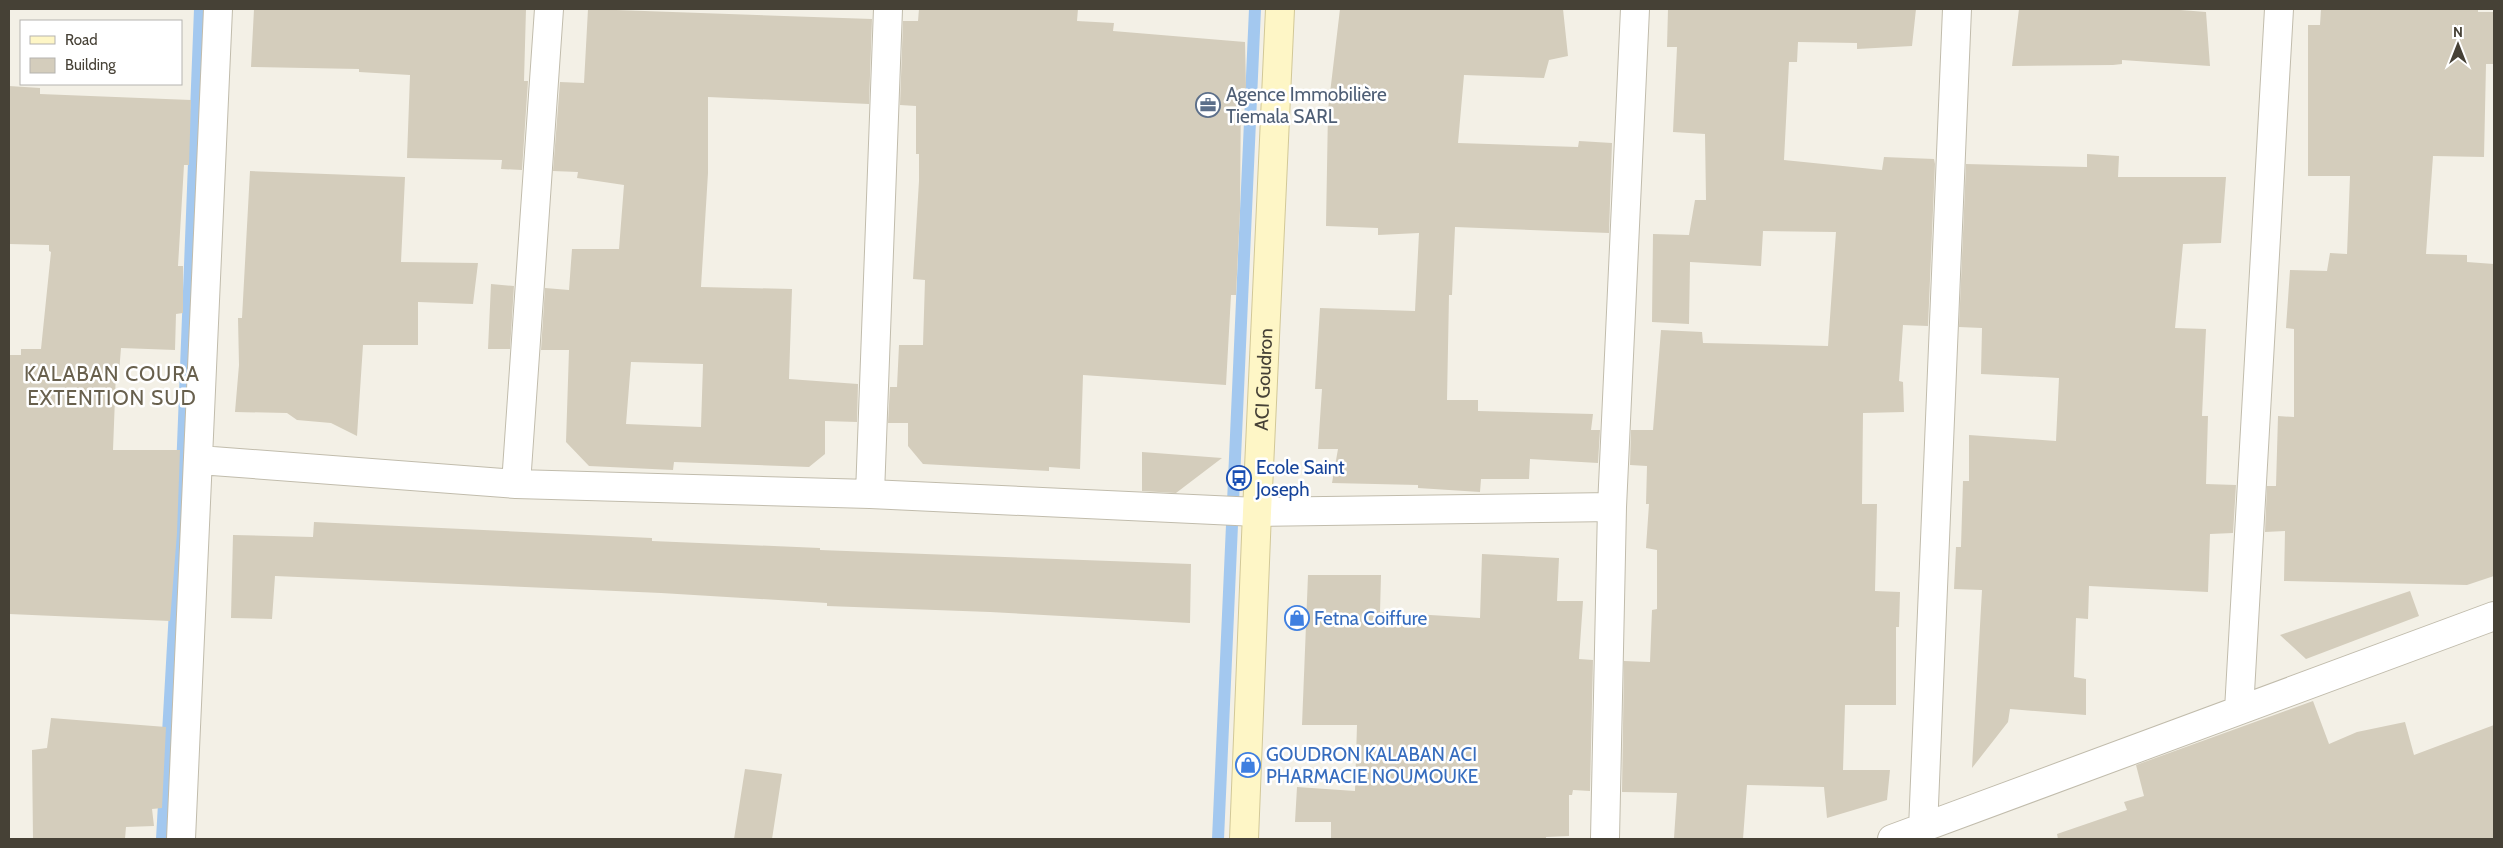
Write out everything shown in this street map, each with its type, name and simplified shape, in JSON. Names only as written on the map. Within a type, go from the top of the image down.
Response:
[{"type":"street","points":[[181,839],[218,9]]},
{"type":"street","points":[[516,484],[549,9]]},
{"type":"street","points":[[870,494],[888,9]]},
{"type":"street","name":"ACI Goudron","points":[[1244,839],[1280,9]]},
{"type":"street","points":[[1605,839],[1612,507],[1635,9]]},
{"type":"street","points":[[1923,829],[1957,9]]},
{"type":"street","points":[[2239,710],[2279,9]]},
{"type":"street","points":[[198,460],[516,484],[870,494],[1257,512],[1612,507]]},
{"type":"street","points":[[1892,839],[2494,616]]},
{"type":"building","points":[[254,9],[526,9],[524,81],[528,81],[522,170],[501,169],[502,160],[407,158],[410,75],[359,72],[359,69],[251,67]]},
{"type":"building","points":[[588,9],[872,19],[869,104],[708,97],[708,173],[701,287],[792,289],[789,379],[858,384],[857,422],[825,421],[825,454],[809,467],[674,462],[673,470],[589,466],[566,442],[569,350],[541,350],[545,288],[569,290],[572,249],[619,249],[624,185],[577,178],[578,172],[553,171],[560,82],[584,83]],"holes":[[[631,362],[703,364],[701,427],[626,424]]]},
{"type":"building","points":[[919,9],[1078,9],[1077,21],[1114,23],[1113,31],[1245,42],[1246,88],[1241,88],[1240,211],[1236,295],[1231,295],[1226,385],[1083,375],[1080,469],[1049,467],[1049,471],[923,464],[908,446],[908,423],[888,423],[890,387],[897,387],[899,345],[923,345],[925,280],[913,279],[919,181],[919,154],[916,154],[916,106],[900,105],[903,21],[918,21]]},
{"type":"building","points":[[1340,9],[1563,9],[1568,56],[1549,60],[1544,78],[1464,75],[1458,143],[1578,147],[1579,141],[1612,143],[1609,233],[1455,227],[1452,295],[1449,295],[1447,400],[1478,400],[1478,411],[1593,414],[1591,430],[1600,430],[1598,463],[1530,459],[1529,479],[1481,479],[1480,492],[1418,488],[1418,485],[1332,483],[1338,449],[1318,449],[1322,389],[1315,389],[1320,308],[1415,311],[1419,233],[1378,235],[1378,228],[1326,226],[1328,110]]},
{"type":"building","points":[[1668,9],[1916,9],[1912,46],[1857,49],[1857,43],[1798,42],[1797,62],[1789,62],[1784,160],[1882,170],[1884,157],[1934,159],[1935,164],[1928,326],[1903,325],[1899,381],[1903,382],[1904,412],[1863,413],[1862,504],[1877,504],[1875,591],[1900,592],[1899,627],[1896,627],[1896,705],[1845,705],[1843,770],[1890,770],[1887,800],[1827,818],[1824,787],[1747,785],[1743,839],[1674,838],[1677,793],[1622,792],[1624,661],[1650,662],[1652,610],[1657,609],[1657,550],[1646,548],[1649,504],[1646,504],[1647,466],[1630,465],[1631,430],[1653,430],[1661,330],[1702,332],[1703,343],[1828,346],[1836,232],[1763,231],[1761,266],[1690,262],[1689,324],[1652,322],[1653,234],[1689,235],[1695,200],[1706,200],[1705,134],[1673,132],[1677,47],[1667,47]]},
{"type":"building","points":[[2019,9],[2168,9],[2206,12],[2210,66],[2122,60],[2122,64],[2113,65],[2012,66]]},
{"type":"building","points":[[2321,9],[2478,9],[2478,12],[2494,12],[2494,64],[2486,64],[2484,157],[2433,156],[2426,254],[2467,255],[2467,262],[2494,264],[2494,576],[2467,585],[2284,581],[2285,531],[2265,532],[2267,486],[2276,486],[2278,416],[2294,417],[2294,329],[2286,328],[2290,270],[2327,271],[2330,253],[2347,254],[2350,176],[2308,176],[2308,25],[2320,25]]},
{"type":"building","points":[[9,86],[40,88],[40,94],[191,100],[189,165],[184,165],[178,266],[183,266],[183,313],[176,314],[175,350],[121,348],[119,373],[116,372],[113,450],[180,450],[177,533],[170,621],[9,614],[9,355],[21,355],[21,349],[41,349],[51,252],[49,251],[49,245],[9,244]]},
{"type":"building","points":[[2087,154],[2119,156],[2118,177],[2226,177],[2221,243],[2183,244],[2175,328],[2206,329],[2202,416],[2208,416],[2206,484],[2236,485],[2233,533],[2210,534],[2208,592],[2089,586],[2088,619],[2076,618],[2074,677],[2086,679],[2086,715],[2010,709],[2008,722],[1972,768],[1982,590],[1954,589],[1956,547],[1961,547],[1963,481],[1969,481],[1969,435],[2056,441],[2059,378],[1981,374],[1982,328],[1959,327],[1966,164],[2087,167]]},
{"type":"building","points":[[250,171],[405,177],[401,262],[478,263],[473,304],[418,302],[418,345],[363,345],[357,436],[331,423],[297,420],[287,413],[235,412],[239,365],[238,318],[242,318]]},
{"type":"building","points":[[491,284],[514,286],[510,349],[488,349]]},
{"type":"building","points":[[1142,452],[1222,458],[1176,493],[1142,491]]},
{"type":"building","points":[[314,522],[652,538],[652,541],[820,548],[820,550],[1191,564],[1190,623],[990,612],[827,606],[827,603],[661,593],[275,576],[272,619],[231,618],[233,535],[313,537]]},
{"type":"building","points":[[1482,554],[1559,558],[1557,601],[1583,601],[1579,659],[1593,660],[1590,791],[1573,790],[1572,795],[1569,795],[1569,836],[1546,837],[1546,839],[1331,839],[1331,822],[1295,822],[1297,787],[1355,791],[1357,725],[1302,725],[1308,575],[1381,575],[1380,612],[1480,618]]},
{"type":"building","points":[[2410,591],[2419,616],[2306,659],[2280,635]]},
{"type":"building","points":[[2313,701],[2329,744],[2357,732],[2405,722],[2414,755],[2494,725],[2494,839],[2058,839],[2057,834],[2127,810],[2124,802],[2144,796],[2136,765]]},
{"type":"building","points":[[51,718],[166,727],[162,808],[152,809],[154,826],[126,827],[125,839],[33,839],[32,750],[47,748]]},
{"type":"building","points":[[745,769],[782,774],[772,839],[734,839]]},
{"type":"waterway","points":[[162,839],[180,522],[200,9]]},
{"type":"waterway","points":[[1218,839],[1255,9]]},
{"type":"place","name":"Agence Immobilière Tiemala SARL","points":[[1208,105]]},
{"type":"place","name":"Ecole Saint Joseph","points":[[1239,478]]},
{"type":"place","name":"Fetna Coiffure","points":[[1297,618]]},
{"type":"place","name":"GOUDRON KALABAN ACI PHARMACIE NOUMOUKE","points":[[1248,765]]},
{"type":"district","name":"KALABAN COURA EXTENTION SUD","points":[[112,386]]}]
